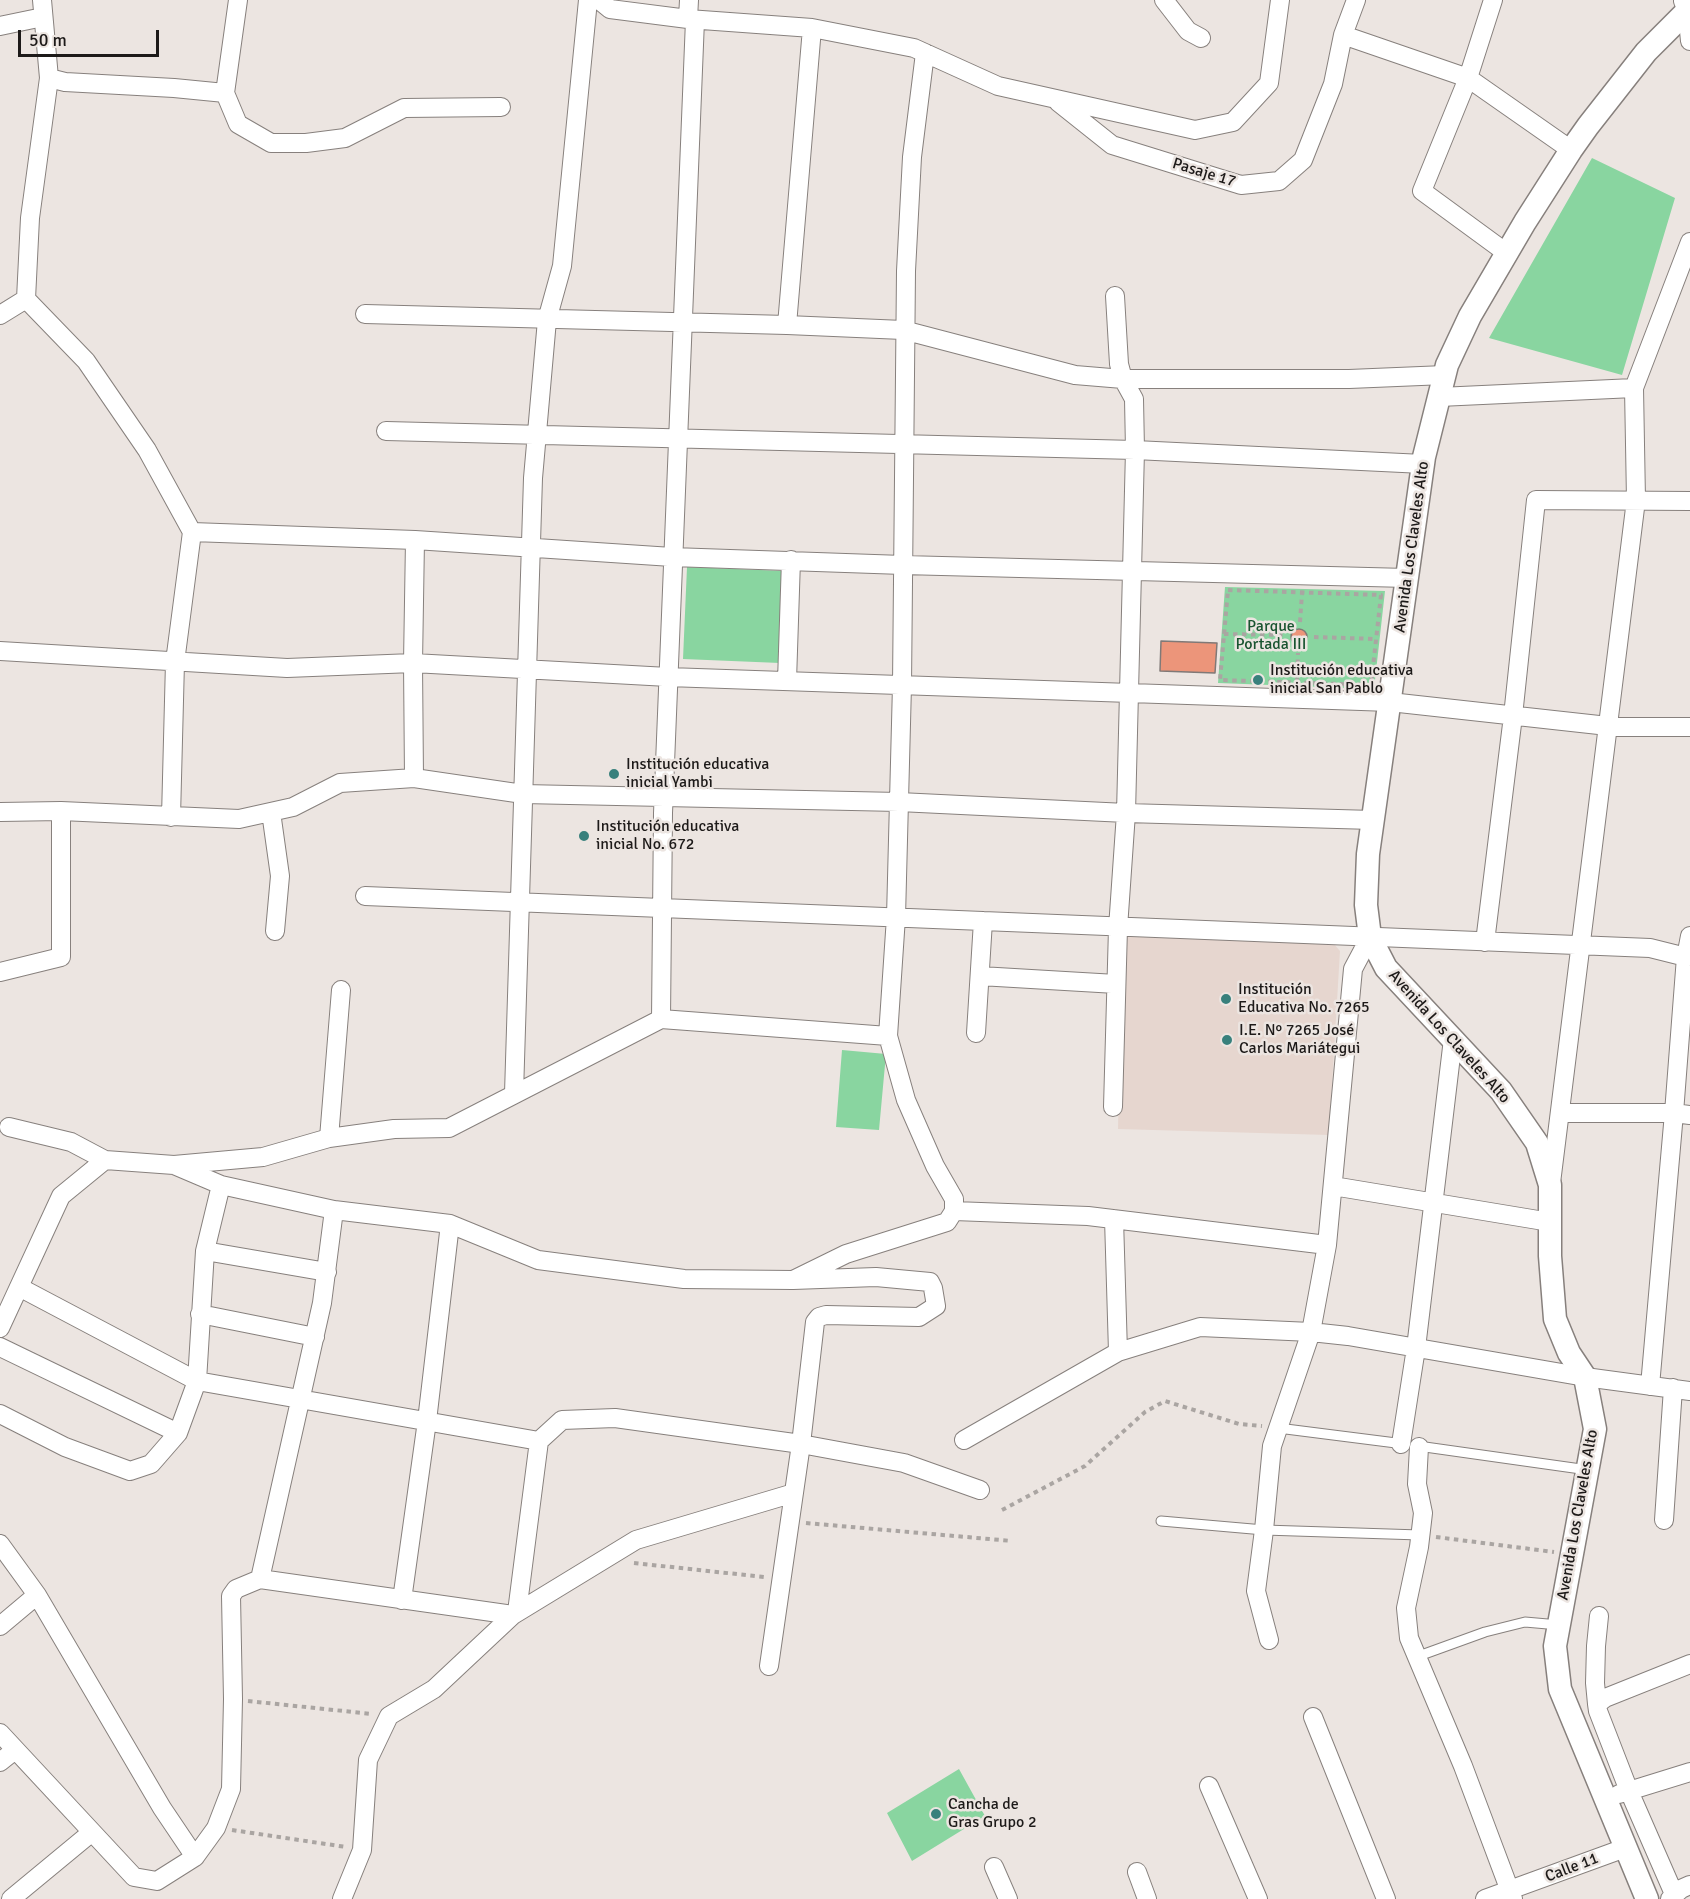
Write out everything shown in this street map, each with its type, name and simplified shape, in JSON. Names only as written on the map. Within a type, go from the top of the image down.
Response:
[{"type":"street","points":[[238,0],[225,93],[238,124],[271,143],[306,143],[345,138],[404,108],[501,107]]},
{"type":"street","points":[[514,1093],[533,478],[547,318],[562,266],[588,0]]},
{"type":"street","points":[[599,0],[610,9],[691,19],[812,28],[914,48],[998,86],[1195,130],[1233,122],[1269,83],[1280,0]]},
{"type":"street","points":[[661,1019],[663,797],[682,322],[691,19],[689,0]]},
{"type":"street","points":[[1164,0],[1188,31],[1201,38]]},
{"type":"street","name":"Pasaje 17","points":[[1054,99],[1112,145],[1240,185],[1280,181],[1303,159],[1333,84],[1343,35],[1356,0]]},
{"type":"street","points":[[1493,0],[1468,78],[1422,191],[1508,254]]},
{"type":"street","points":[[1687,6],[1690,41]]},
{"type":"street","name":"Avenida Los Claveles Alto","points":[[1647,1899],[1560,1689],[1555,1646],[1595,1429],[1585,1377],[1569,1353],[1555,1319],[1550,1256],[1550,1185],[1537,1143],[1501,1090],[1386,968],[1370,937],[1366,905],[1368,854],[1423,464],[1445,375],[1470,316],[1571,150],[1646,52],[1687,6]]},
{"type":"street","points":[[0,26],[42,9],[49,78],[30,218],[26,299],[86,361],[147,450],[192,532],[175,662],[171,817]]},
{"type":"street","points":[[787,325],[812,28]]},
{"type":"street","points":[[1343,35],[1468,78],[1571,150]]},
{"type":"street","points":[[793,1280],[846,1254],[947,1222],[954,1211],[954,1199],[935,1166],[906,1100],[888,1036],[896,917],[902,685],[906,271],[912,157],[925,53]]},
{"type":"street","points":[[49,78],[65,82],[225,93]]},
{"type":"street","points":[[1550,1185],[1636,500],[1634,388],[1690,242]]},
{"type":"street","points":[[1113,1107],[1118,928],[1126,813],[1135,450],[1134,399],[1119,364],[1115,296]]},
{"type":"street","points":[[0,315],[26,299]]},
{"type":"street","points":[[365,314],[905,330],[1075,375],[1124,380],[1349,379],[1445,375]]},
{"type":"street","points":[[1439,397],[1634,388]]},
{"type":"street","points":[[386,431],[1135,450],[1423,464]]},
{"type":"street","points":[[1485,942],[1513,716],[1536,500],[1690,501]]},
{"type":"street","points":[[192,532],[415,540],[672,557],[1407,578]]},
{"type":"street","points":[[414,778],[415,540]]},
{"type":"street","points":[[787,681],[791,560]]},
{"type":"street","points":[[0,651],[287,668],[413,663],[668,677],[1389,702],[1608,726],[1690,727]]},
{"type":"street","points":[[0,812],[239,819],[293,807],[340,783],[414,778],[523,794],[899,802],[1126,813],[1373,820]]},
{"type":"street","points":[[0,972],[61,957],[61,812]]},
{"type":"street","points":[[271,812],[280,876],[275,931]]},
{"type":"street","points":[[365,897],[1650,948],[1686,957]]},
{"type":"street","points":[[976,1033],[983,921]]},
{"type":"street","points":[[1650,1386],[1682,1114],[1686,957],[1690,936]]},
{"type":"street","points":[[1269,1640],[1256,1591],[1272,1446],[1311,1332],[1327,1245],[1353,969],[1370,937]]},
{"type":"street","points":[[980,976],[1116,984]]},
{"type":"street","points":[[329,1138],[341,990]]},
{"type":"street","points":[[9,1127],[71,1142],[105,1160],[174,1165],[263,1157],[329,1138],[394,1129],[449,1128],[661,1019],[888,1036]]},
{"type":"street","points":[[1453,1039],[1416,1348],[1410,1445],[1423,1513],[1406,1608],[1409,1638],[1463,1766],[1511,1895]]},
{"type":"street","points":[[1560,1113],[1682,1114]]},
{"type":"street","points":[[0,1328],[61,1196],[105,1160]]},
{"type":"street","points":[[174,1165],[221,1185],[334,1210],[450,1224],[538,1260],[684,1279],[793,1280],[876,1277],[930,1282],[936,1306],[919,1317],[826,1316],[819,1317],[815,1322],[801,1444],[769,1666]]},
{"type":"street","points":[[0,1414],[65,1447],[130,1471],[151,1464],[178,1433],[197,1381],[205,1251],[221,1185]]},
{"type":"street","points":[[1332,1186],[1550,1222]]},
{"type":"street","points":[[260,1579],[315,1337],[327,1272],[334,1210]]},
{"type":"street","points":[[954,1211],[1088,1216],[1327,1245]]},
{"type":"street","points":[[1114,1219],[1118,1352]]},
{"type":"street","points":[[402,1599],[427,1421],[450,1224]]},
{"type":"street","points":[[205,1251],[327,1272]]},
{"type":"street","points":[[19,1287],[197,1381],[539,1441]]},
{"type":"street","points":[[200,1314],[315,1337]]},
{"type":"street","points":[[964,1440],[1118,1352],[1200,1327],[1311,1332],[1585,1377],[1681,1389],[1664,1520]]},
{"type":"street","points":[[0,1347],[178,1433]]},
{"type":"street","points":[[515,1614],[539,1441],[562,1420],[615,1418],[801,1444],[904,1463],[980,1490]]},
{"type":"street","points":[[342,1899],[362,1850],[368,1760],[389,1716],[434,1689],[515,1614],[636,1540],[794,1493]]},
{"type":"street","points":[[0,1544],[37,1595],[162,1808],[195,1857]]},
{"type":"street","points":[[0,1733],[134,1877],[157,1881],[195,1857],[216,1828],[231,1789],[233,1699],[231,1596],[236,1589],[260,1579],[515,1614]]},
{"type":"street","points":[[0,1626],[37,1595]]},
{"type":"street","points":[[1599,1616],[1595,1683],[1598,1711],[1629,1791],[1678,1893]]},
{"type":"street","points":[[1597,1704],[1605,1698],[1690,1664]]},
{"type":"street","points":[[1313,1717],[1386,1899]]},
{"type":"street","points":[[0,1762],[15,1750]]},
{"type":"street","points":[[1596,1775],[1619,1765]]},
{"type":"street","points":[[1606,1798],[1690,1772]]},
{"type":"street","points":[[1209,1786],[1258,1899]]},
{"type":"street","points":[[10,1899],[92,1832]]},
{"type":"street","name":"Calle 11","points":[[1485,1899],[1511,1895],[1625,1848]]},
{"type":"street","points":[[994,1867],[1008,1899]]},
{"type":"street","points":[[1137,1872],[1147,1899]]},
{"type":"lane","points":[[1278,1428],[1588,1470]]},
{"type":"lane","points":[[1161,1521],[1264,1530],[1420,1535]]},
{"type":"lane","points":[[1416,1656],[1485,1632],[1525,1622],[1559,1625]]},
{"type":"path","points":[[1228,590],[1381,595],[1371,685],[1220,680],[1224,634],[1228,590]]},
{"type":"path","points":[[1300,622],[1302,592]]},
{"type":"path","points":[[1224,634],[1284,635]]},
{"type":"path","points":[[1314,637],[1376,639]]},
{"type":"path","points":[[1297,682],[1299,653]]},
{"type":"path","points":[[1002,1510],[1085,1466],[1145,1412],[1165,1401],[1239,1424],[1278,1428]]},
{"type":"path","points":[[790,1522],[1012,1541]]},
{"type":"path","points":[[1420,1535],[1572,1555]]},
{"type":"path","points":[[604,1559],[782,1579]]},
{"type":"path","points":[[233,1699],[389,1716]]},
{"type":"path","points":[[216,1828],[362,1850]]},
{"type":"shaded area","name":"I.E. Nº 7265 José Carlos Mariátegui","points":[[1122,934],[1333,943],[1340,951],[1329,1135],[1118,1129]]},
{"type":"green space","points":[[1592,158],[1675,198],[1622,375],[1489,338]]},
{"type":"green space","points":[[687,567],[784,571],[780,663],[683,659]]},
{"type":"green space","name":"Parque Portada III","points":[[1225,587],[1385,591],[1374,689],[1218,683]]},
{"type":"green space","points":[[842,1050],[886,1054],[879,1130],[836,1127]]},
{"type":"green space","name":"Cancha de Gras Grupo 2","points":[[959,1769],[985,1816],[912,1861],[887,1813]]},
{"type":"building","points":[[1299,629],[1305,631],[1307,637],[1305,643],[1299,645],[1293,643],[1291,637],[1293,631]]},
{"type":"building","points":[[1161,641],[1217,643],[1215,673],[1160,671]]},
{"type":"place","name":"Institución educativa inicial San Pablo","points":[[1258,680]]},
{"type":"place","name":"Institución educativa inicial Yambi","points":[[614,774]]},
{"type":"place","name":"Institución educativa inicial No. 672","points":[[584,836]]},
{"type":"place","name":"Institución Educativa No. 7265","points":[[1226,999]]},
{"type":"place","name":"I.E. Nº 7265 José Carlos Mariátegui","points":[[1227,1040]]},
{"type":"place","name":"Cancha de Gras Grupo 2","points":[[936,1814]]}]
